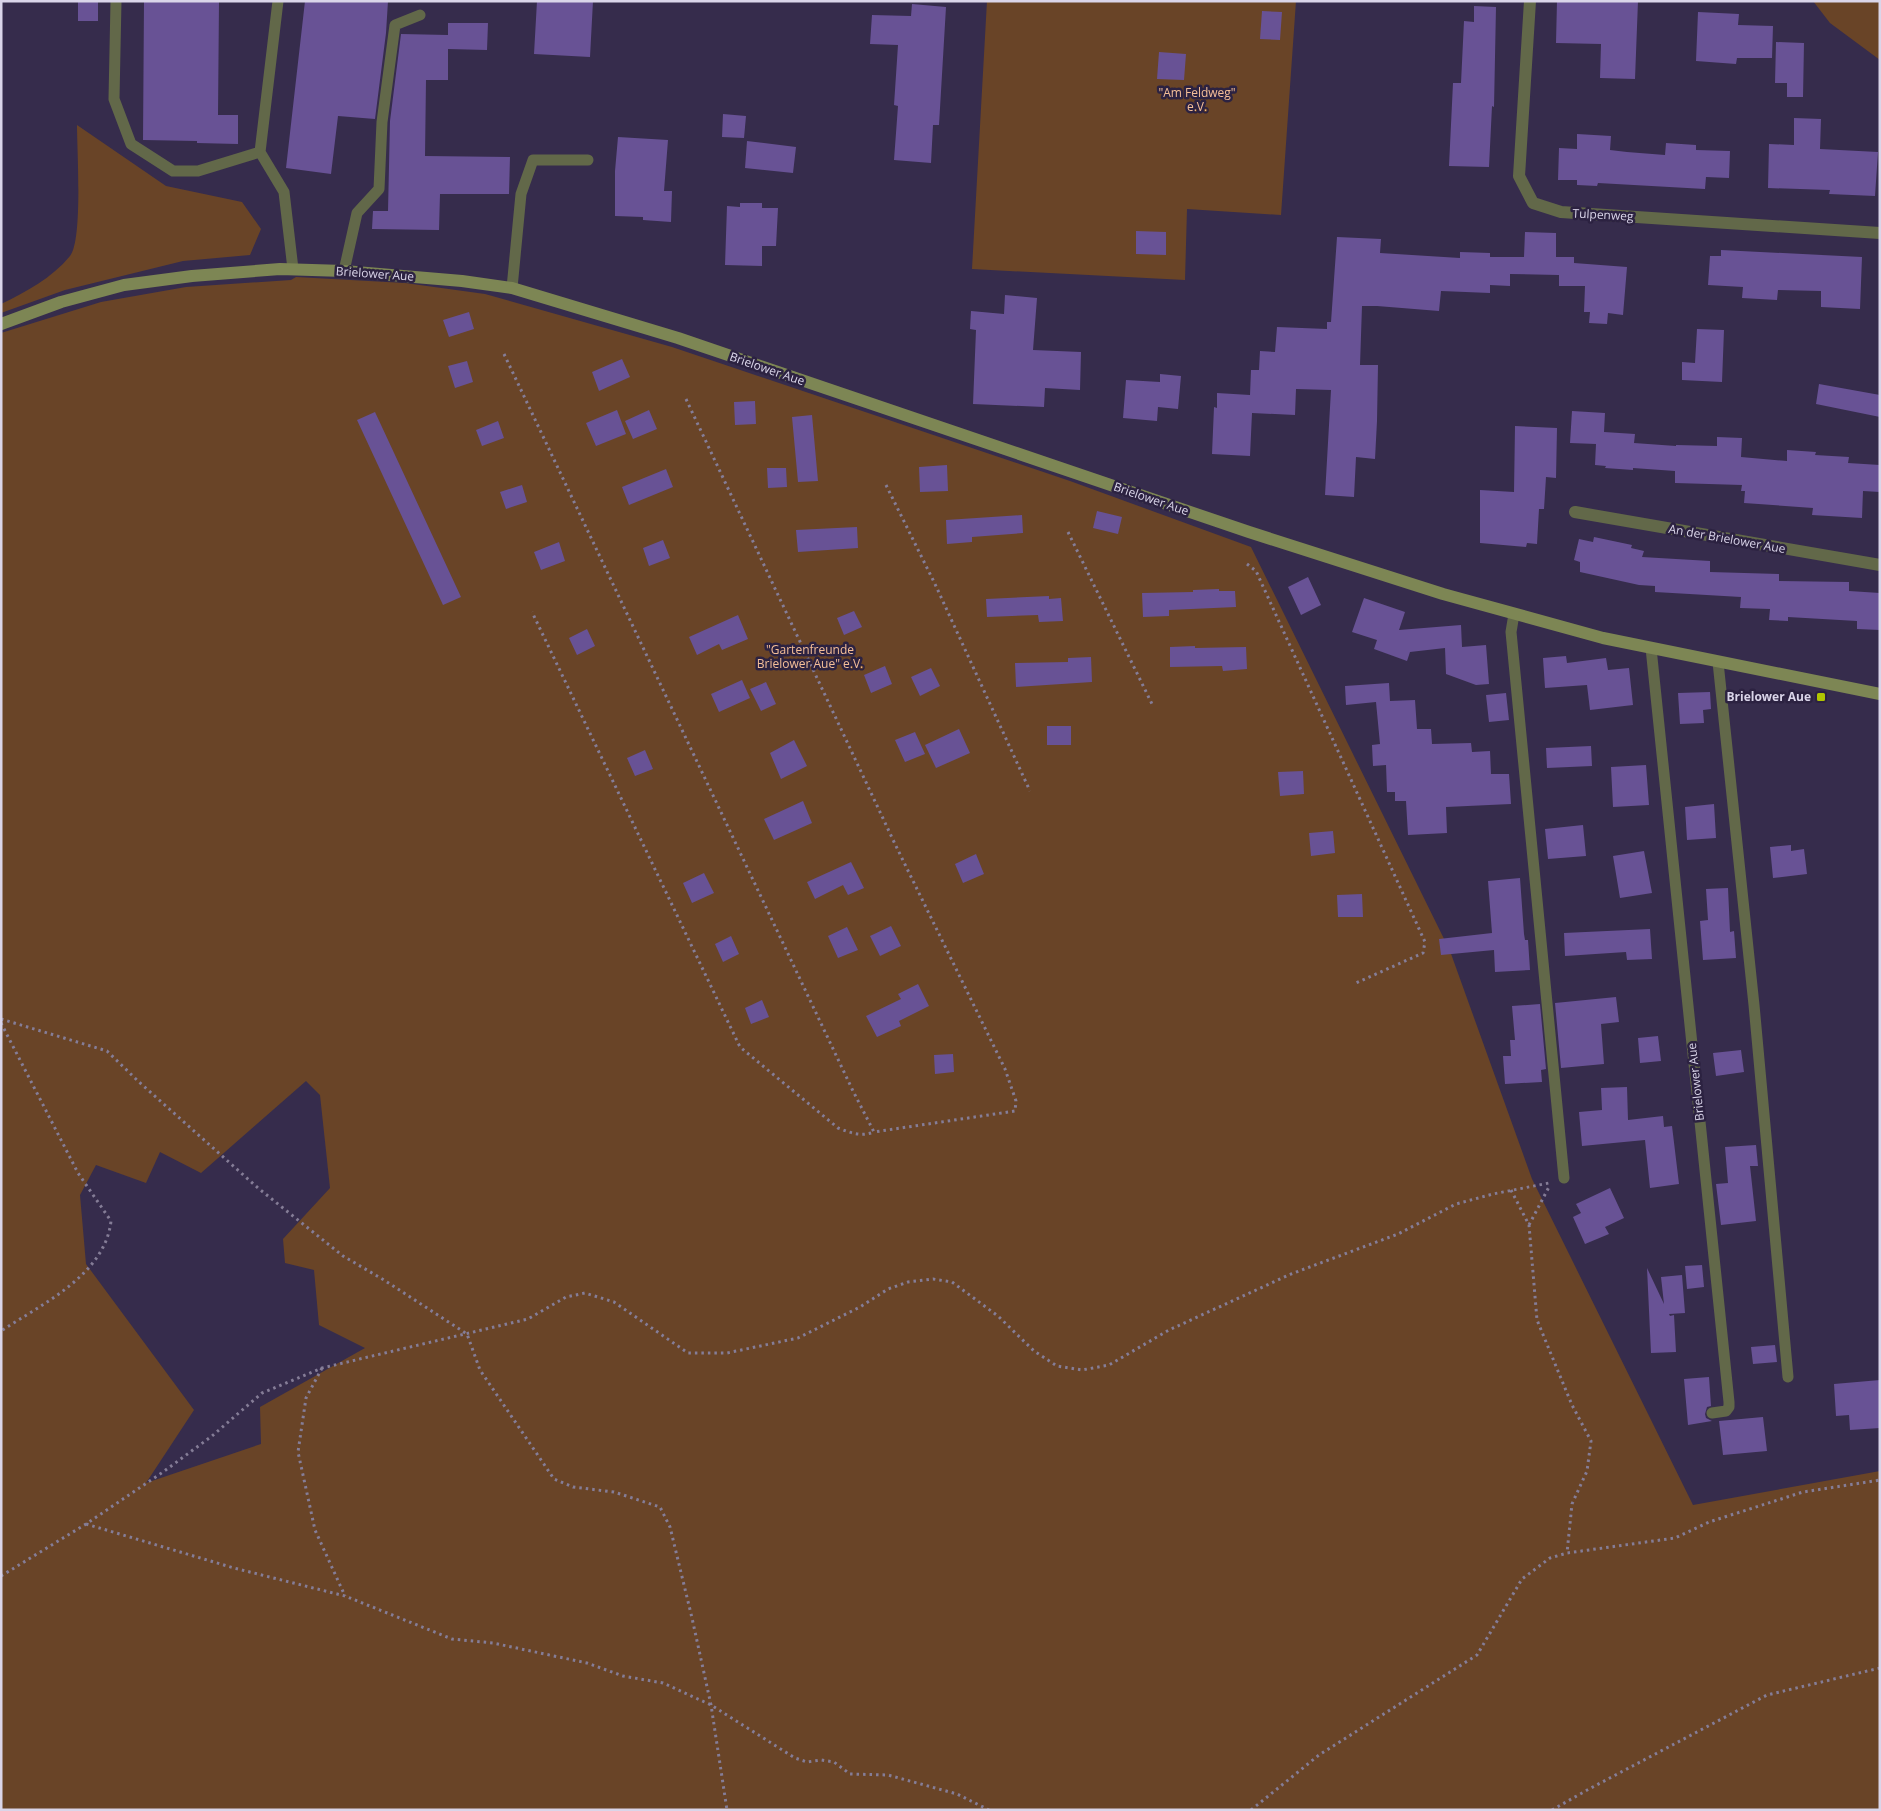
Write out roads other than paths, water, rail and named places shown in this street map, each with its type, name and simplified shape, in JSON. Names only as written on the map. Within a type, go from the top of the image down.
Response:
[{"type":"street","name":"Tulpenweg","points":[[1530,1],[1519,176],[1533,204],[1561,212],[1880,232]]},
{"type":"street","name":"Brielower Aue","points":[[1,324],[61,302],[124,285],[192,276],[293,269],[344,271],[462,281],[512,288],[703,347],[1294,547],[1436,592],[1603,638],[1880,694]]},
{"type":"street","name":"An der Brielower Aue","points":[[1575,512],[1880,565]]},
{"type":"lane","points":[[116,1],[114,99],[132,144],[173,170],[198,171],[260,152]]},
{"type":"lane","points":[[278,1],[260,152],[284,192],[293,269]]},
{"type":"lane","points":[[344,271],[357,213],[379,189],[382,122],[395,25],[420,16]]},
{"type":"lane","points":[[512,288],[521,194],[533,160],[588,160]]},
{"type":"lane","points":[[1514,614],[1511,632],[1564,1178]]},
{"type":"lane","name":"Brielower Aue","points":[[1651,648],[1729,1402],[1729,1407],[1726,1411],[1712,1413]]},
{"type":"lane","points":[[1718,662],[1754,1005],[1788,1377]]},
{"type":"place","name":"Brielower Aue","points":[[1821,697]]},
{"type":"park label","name":"\"Am Feldweg\" e.V.","points":[[1197,100]]},
{"type":"park label","name":"\"Gartenfreunde Brielower Aue\" e.V.","points":[[810,657]]}]
